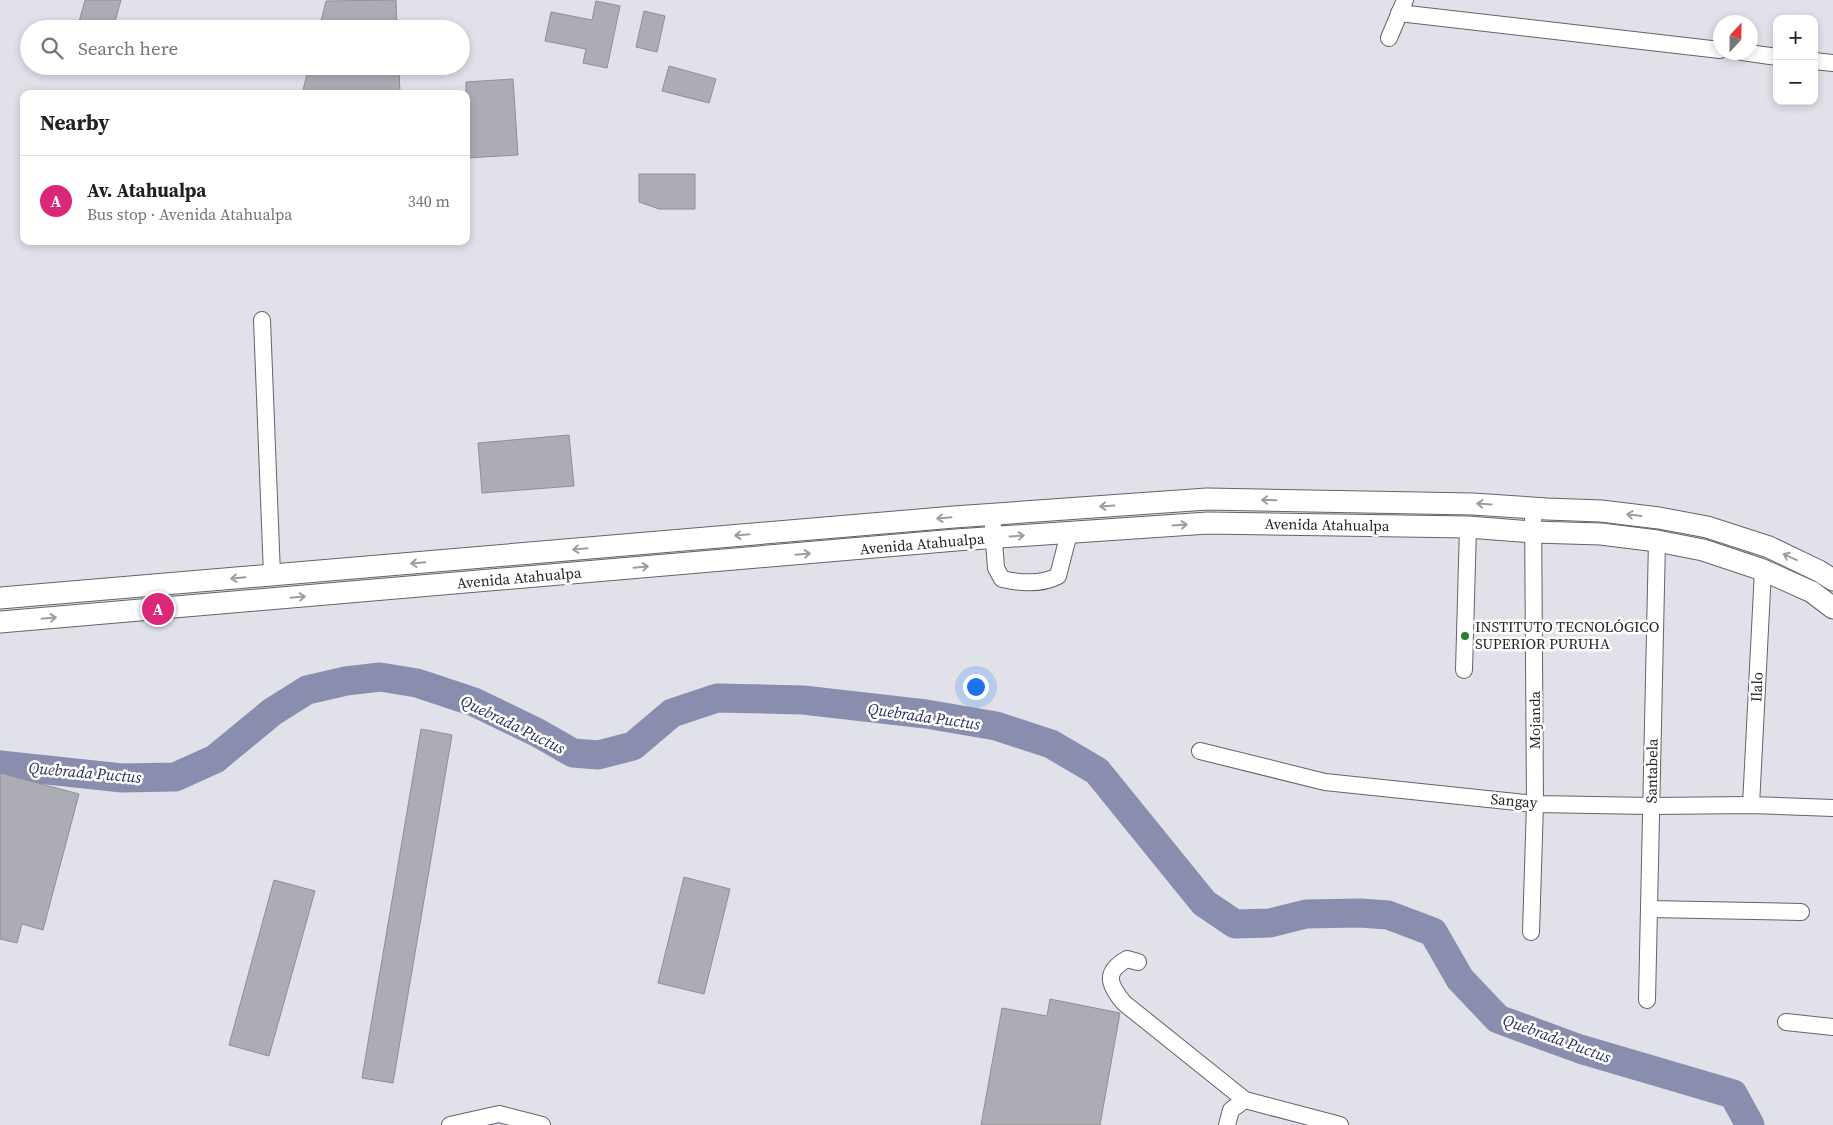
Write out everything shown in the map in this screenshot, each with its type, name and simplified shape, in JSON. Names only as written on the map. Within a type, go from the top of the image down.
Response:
[{"type":"main road","name":"Avenida Atahualpa","points":[[0,598],[992,514],[1207,499],[1473,504],[1601,510],[1707,527],[1769,547],[1820,570],[1833,580]]},
{"type":"main road","points":[[1301,501],[1301,524]]},
{"type":"main road","points":[[1077,532],[1082,508]]},
{"type":"main road","name":"Avenida Atahualpa","points":[[0,622],[994,538],[1208,523],[1468,527],[1533,532],[1601,534],[1703,550],[1763,570],[1812,592],[1833,608]]},
{"type":"main road","points":[[825,528],[827,552]]},
{"type":"main road","points":[[604,547],[606,570]]},
{"type":"main road","points":[[167,584],[169,608]]},
{"type":"street","points":[[1389,38],[1402,7],[1713,49]]},
{"type":"street","points":[[1758,54],[1773,56]]},
{"type":"street","points":[[1818,61],[1833,63]]},
{"type":"street","points":[[262,320],[272,575]]},
{"type":"street","name":"Mojanda","points":[[1531,932],[1535,804],[1533,508]]},
{"type":"street","points":[[992,514],[996,568],[1002,578],[1017,582],[1047,582],[1058,576],[1077,532]]},
{"type":"street","points":[[1464,670],[1468,527]]},
{"type":"street","name":"Santabela","points":[[1647,1000],[1657,542]]},
{"type":"street","name":"Ilalo","points":[[1751,805],[1763,570]]},
{"type":"street","name":"Sangay","points":[[1200,751],[1325,782],[1535,804],[1751,805],[1833,808]]},
{"type":"street","points":[[1649,909],[1800,912]]},
{"type":"street","points":[[1138,962],[1128,959],[1115,966],[1110,978],[1114,991],[1124,1003],[1245,1100],[1340,1125]]},
{"type":"street","points":[[1786,1022],[1833,1027]]},
{"type":"street","points":[[1226,1125],[1231,1110],[1245,1100]]},
{"type":"street","points":[[450,1125],[499,1114],[542,1125]]},
{"type":"building","points":[[85,0],[121,0],[115,20],[79,20]]},
{"type":"building","points":[[396,0],[397,20],[321,20],[326,1]]},
{"type":"building","points":[[596,1],[620,6],[607,68],[583,63],[586,49],[545,41],[551,12],[592,20]]},
{"type":"building","points":[[644,11],[665,16],[657,52],[636,47]]},
{"type":"building","points":[[669,66],[716,79],[709,103],[662,91]]},
{"type":"building","points":[[307,75],[399,75],[400,90],[303,90]]},
{"type":"building","points":[[513,79],[518,155],[470,158],[470,90],[466,90],[466,82]]},
{"type":"building","points":[[639,174],[695,174],[695,209],[659,209],[639,202]]},
{"type":"building","points":[[569,435],[574,486],[482,493],[478,443]]},
{"type":"building","points":[[421,729],[452,735],[393,1083],[362,1078]]},
{"type":"building","points":[[0,773],[79,794],[43,930],[22,924],[17,943],[0,939]]},
{"type":"building","points":[[684,877],[730,889],[704,994],[658,983]]},
{"type":"building","points":[[274,880],[315,891],[269,1056],[229,1045]]},
{"type":"building","points":[[1050,999],[1120,1013],[1100,1125],[981,1125],[1002,1008],[1047,1016]]},
{"type":"waterway","name":"Quebrada Puctus","points":[[0,765],[122,778],[175,777],[215,759],[272,712],[307,690],[346,681],[380,677],[417,683],[474,702],[538,733],[573,753],[598,755],[633,746],[672,713],[717,698],[803,700],[926,714],[996,726],[1051,744],[1097,771],[1204,903],[1235,924],[1270,923],[1306,914],[1360,913],[1388,915],[1433,932],[1460,979],[1498,1019],[1580,1049],[1733,1094],[1750,1125]]},
{"type":"place","name":"Av. Atahualpa","points":[[158,609]]},
{"type":"place","name":"INSTITUTO TECNOLÓGICO SUPERIOR PURUHA","points":[[1465,636]]}]
